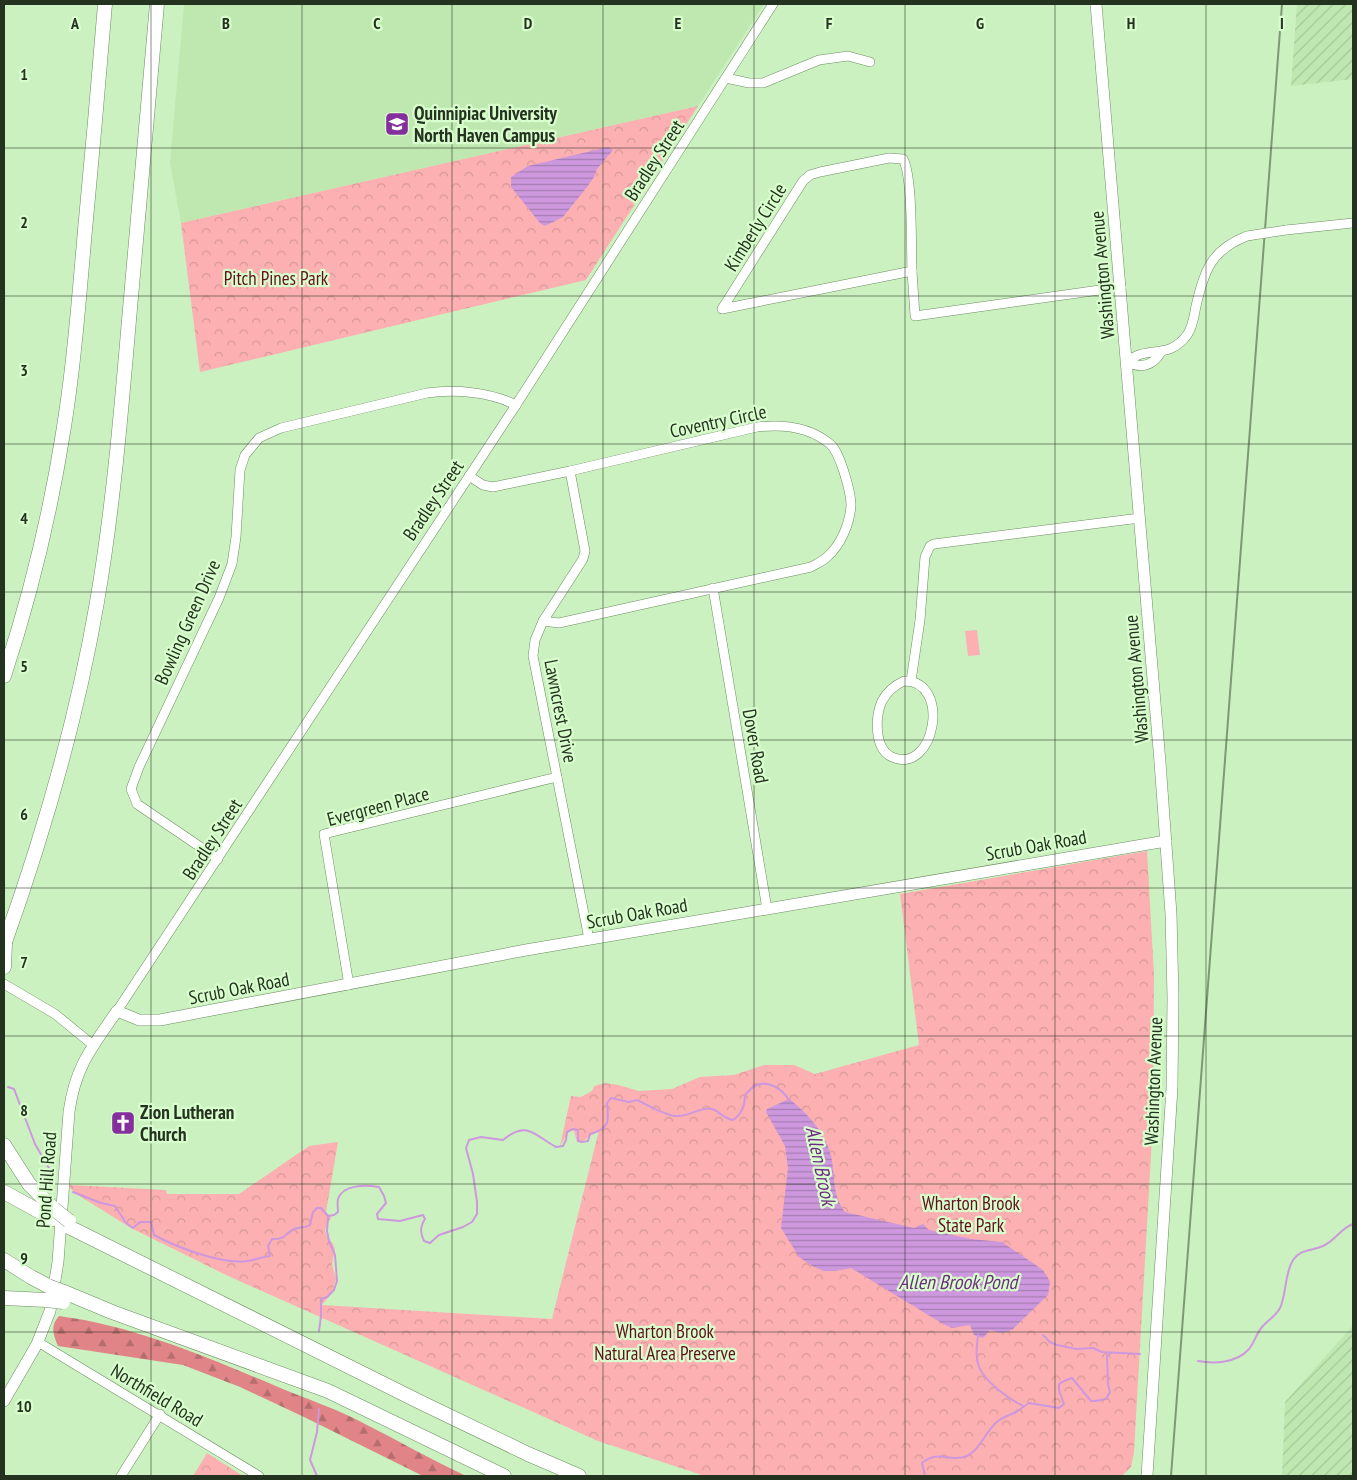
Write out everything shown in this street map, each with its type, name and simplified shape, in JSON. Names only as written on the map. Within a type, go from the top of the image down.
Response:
[{"type":"highway","points":[[4,676],[24,611],[38,556],[66,417],[79,306],[105,4]]},
{"type":"highway","points":[[4,967],[4,944],[38,844],[60,769],[84,668],[103,567],[119,434],[157,4]]},
{"type":"highway","points":[[4,1146],[29,1184],[54,1214]]},
{"type":"highway","points":[[4,1192],[54,1214],[83,1233],[175,1281],[507,1445],[578,1476]]},
{"type":"highway","points":[[4,1260],[31,1277],[47,1293]]},
{"type":"highway","points":[[4,1298],[47,1293],[112,1312],[328,1391],[504,1476]]},
{"type":"main road","name":"Washington Avenue","points":[[1096,4],[1140,518],[1171,914],[1173,1039],[1168,1161],[1147,1476]]},
{"type":"main road","name":"Scrub Oak Road","points":[[117,1011],[139,1020],[156,1021],[589,939],[1166,841]]},
{"type":"main road","name":"Pond Hill Road","points":[[4,1401],[38,1342],[50,1311],[56,1280],[72,1093],[79,1069],[117,1011]]},
{"type":"street","name":"Bradley Street","points":[[117,1011],[516,405],[774,4]]},
{"type":"street","points":[[726,78],[749,83],[763,82],[819,60],[848,56],[870,62]]},
{"type":"street","name":"Kimberly Circle","points":[[912,271],[722,309],[803,181],[810,175],[820,172],[889,158],[902,159],[906,165],[915,316],[1121,288]]},
{"type":"street","points":[[1126,362],[1136,355],[1161,352],[1176,346],[1188,334],[1202,281],[1207,269],[1224,247],[1247,236],[1353,223]]},
{"type":"street","name":"Bowling Green Drive","points":[[218,859],[137,804],[131,789],[139,767],[219,598],[232,564],[236,537],[240,470],[245,455],[259,438],[281,428],[427,393],[447,391],[496,397],[516,405]]},
{"type":"street","name":"Coventry Circle","points":[[469,476],[483,485],[493,487],[570,472],[757,427],[775,425],[794,428],[812,434],[831,445],[842,464],[848,484],[851,505],[846,526],[840,541],[828,557],[811,567],[559,623],[544,621]]},
{"type":"street","name":"Lawncrest Drive","points":[[570,472],[585,551],[583,559],[544,621],[535,640],[533,656],[589,939]]},
{"type":"street","points":[[911,681],[920,620],[925,557],[930,546],[1140,518]]},
{"type":"street","name":"Dover Road","points":[[713,588],[767,909]]},
{"type":"street","points":[[911,681],[920,685],[930,700],[933,714],[932,733],[925,746],[919,752],[906,759],[892,757],[882,748],[878,734],[880,707],[887,693],[898,683],[911,681]]},
{"type":"street","name":"Evergreen Place","points":[[349,985],[324,834],[557,777]]},
{"type":"street","points":[[4,984],[55,1014],[93,1045]]},
{"type":"street","name":"Northfield Road","points":[[38,1342],[160,1414],[259,1476]]},
{"type":"street","points":[[121,1476],[160,1414]]},
{"type":"shaded area","name":"Quinnipiac University North Haven Campus","points":[[184,4],[764,4],[698,106],[181,223],[170,163]]},
{"type":"shaded area","points":[[1297,4],[1353,4],[1353,79],[1291,86]]},
{"type":"shaded area","points":[[1353,1325],[1353,1476],[1282,1476],[1285,1402]]},
{"type":"green space","name":"Pitch Pines Park","points":[[698,106],[586,280],[200,372],[181,223]]},
{"type":"green space","points":[[977,630],[980,655],[968,656],[965,631]]},
{"type":"green space","name":"Wharton Brook State Park","points":[[1147,851],[1154,975],[1153,1120],[1134,1452],[1131,1467],[1122,1476],[705,1476],[598,1441],[226,1275],[131,1228],[70,1188],[70,1185],[166,1190],[167,1194],[239,1194],[309,1146],[338,1142],[326,1212],[331,1217],[325,1230],[335,1249],[332,1264],[336,1279],[332,1293],[322,1305],[552,1319],[599,1130],[582,1142],[577,1142],[574,1131],[570,1130],[560,1146],[571,1096],[581,1097],[592,1091],[594,1086],[605,1083],[639,1091],[672,1089],[700,1077],[734,1075],[764,1065],[794,1065],[815,1074],[919,1045],[900,894]]},
{"type":"green space","points":[[59,1316],[115,1327],[198,1354],[344,1414],[466,1476],[423,1476],[240,1387],[183,1365],[58,1346],[53,1327]]},
{"type":"green space","points":[[207,1453],[243,1476],[193,1476]]},
{"type":"water","points":[[608,147],[613,150],[597,169],[587,187],[563,217],[545,226],[540,223],[511,187],[511,177],[528,166]]},
{"type":"water","name":"Allen Brook Pond","points":[[789,1099],[810,1118],[827,1143],[832,1161],[836,1194],[845,1212],[914,1228],[923,1224],[929,1230],[971,1239],[1002,1242],[1043,1270],[1050,1282],[1048,1295],[1012,1330],[1001,1333],[990,1330],[983,1338],[974,1335],[970,1325],[952,1328],[943,1324],[851,1268],[824,1271],[812,1266],[799,1257],[781,1228],[788,1168],[785,1146],[766,1112],[767,1109]]},
{"type":"waterway","name":"Allen Brook","points":[[73,1192],[101,1203],[115,1206],[126,1223],[133,1228],[140,1222],[151,1222],[154,1235],[163,1240],[213,1258],[237,1262],[270,1256],[268,1246],[272,1239],[281,1238],[294,1229],[310,1225],[313,1212],[317,1208],[321,1208],[328,1216],[334,1215],[338,1212],[338,1199],[341,1194],[350,1188],[362,1186],[379,1187],[386,1203],[377,1214],[378,1219],[400,1221],[423,1215],[425,1219],[421,1227],[422,1235],[424,1241],[430,1243],[439,1235],[472,1222],[477,1214],[473,1174],[466,1148],[469,1140],[481,1137],[503,1140],[511,1134],[525,1130],[536,1134],[556,1147],[563,1146],[567,1132],[573,1129],[578,1130],[578,1141],[588,1141],[590,1134],[605,1127],[608,1119],[607,1103],[611,1098],[629,1102],[637,1100],[673,1116],[686,1115],[708,1108],[733,1120],[742,1109],[745,1095],[752,1088],[760,1084],[774,1086],[783,1092],[789,1100]]},
{"type":"waterway","name":"Allen Brook","points":[[8,1087],[14,1089],[35,1144],[53,1175]]},
{"type":"waterway","points":[[319,1331],[321,1299],[327,1297],[334,1290],[337,1281],[335,1255],[327,1231],[328,1216]]},
{"type":"waterway","points":[[1198,1361],[1224,1362],[1237,1358],[1248,1350],[1262,1327],[1280,1308],[1288,1272],[1296,1256],[1327,1244],[1345,1228],[1353,1224]]},
{"type":"waterway","name":"Allen Brook","points":[[978,1335],[977,1359],[982,1373],[998,1390],[1023,1406]]},
{"type":"waterway","name":"Allen Brook","points":[[1043,1335],[1050,1342],[1057,1345],[1076,1349],[1093,1348],[1102,1352],[1140,1354]]},
{"type":"waterway","points":[[925,1476],[922,1463],[939,1456],[955,1458],[967,1456],[976,1449],[998,1421],[1029,1403],[1059,1408],[1064,1404],[1059,1384],[1064,1381],[1072,1378],[1091,1401],[1106,1399],[1110,1392],[1107,1356],[1111,1353]]},
{"type":"waterway","points":[[317,1476],[310,1460],[317,1432],[319,1409]]},
{"type":"railway","points":[[1171,1476],[1282,4]]},
{"type":"place","name":"Quinnipiac University North Haven Campus","points":[[397,124]]},
{"type":"place","name":"Zion Lutheran Church","points":[[123,1123]]},
{"type":"park label","name":"Wharton Brook Natural Area Preserve","points":[[665,1342]]}]
